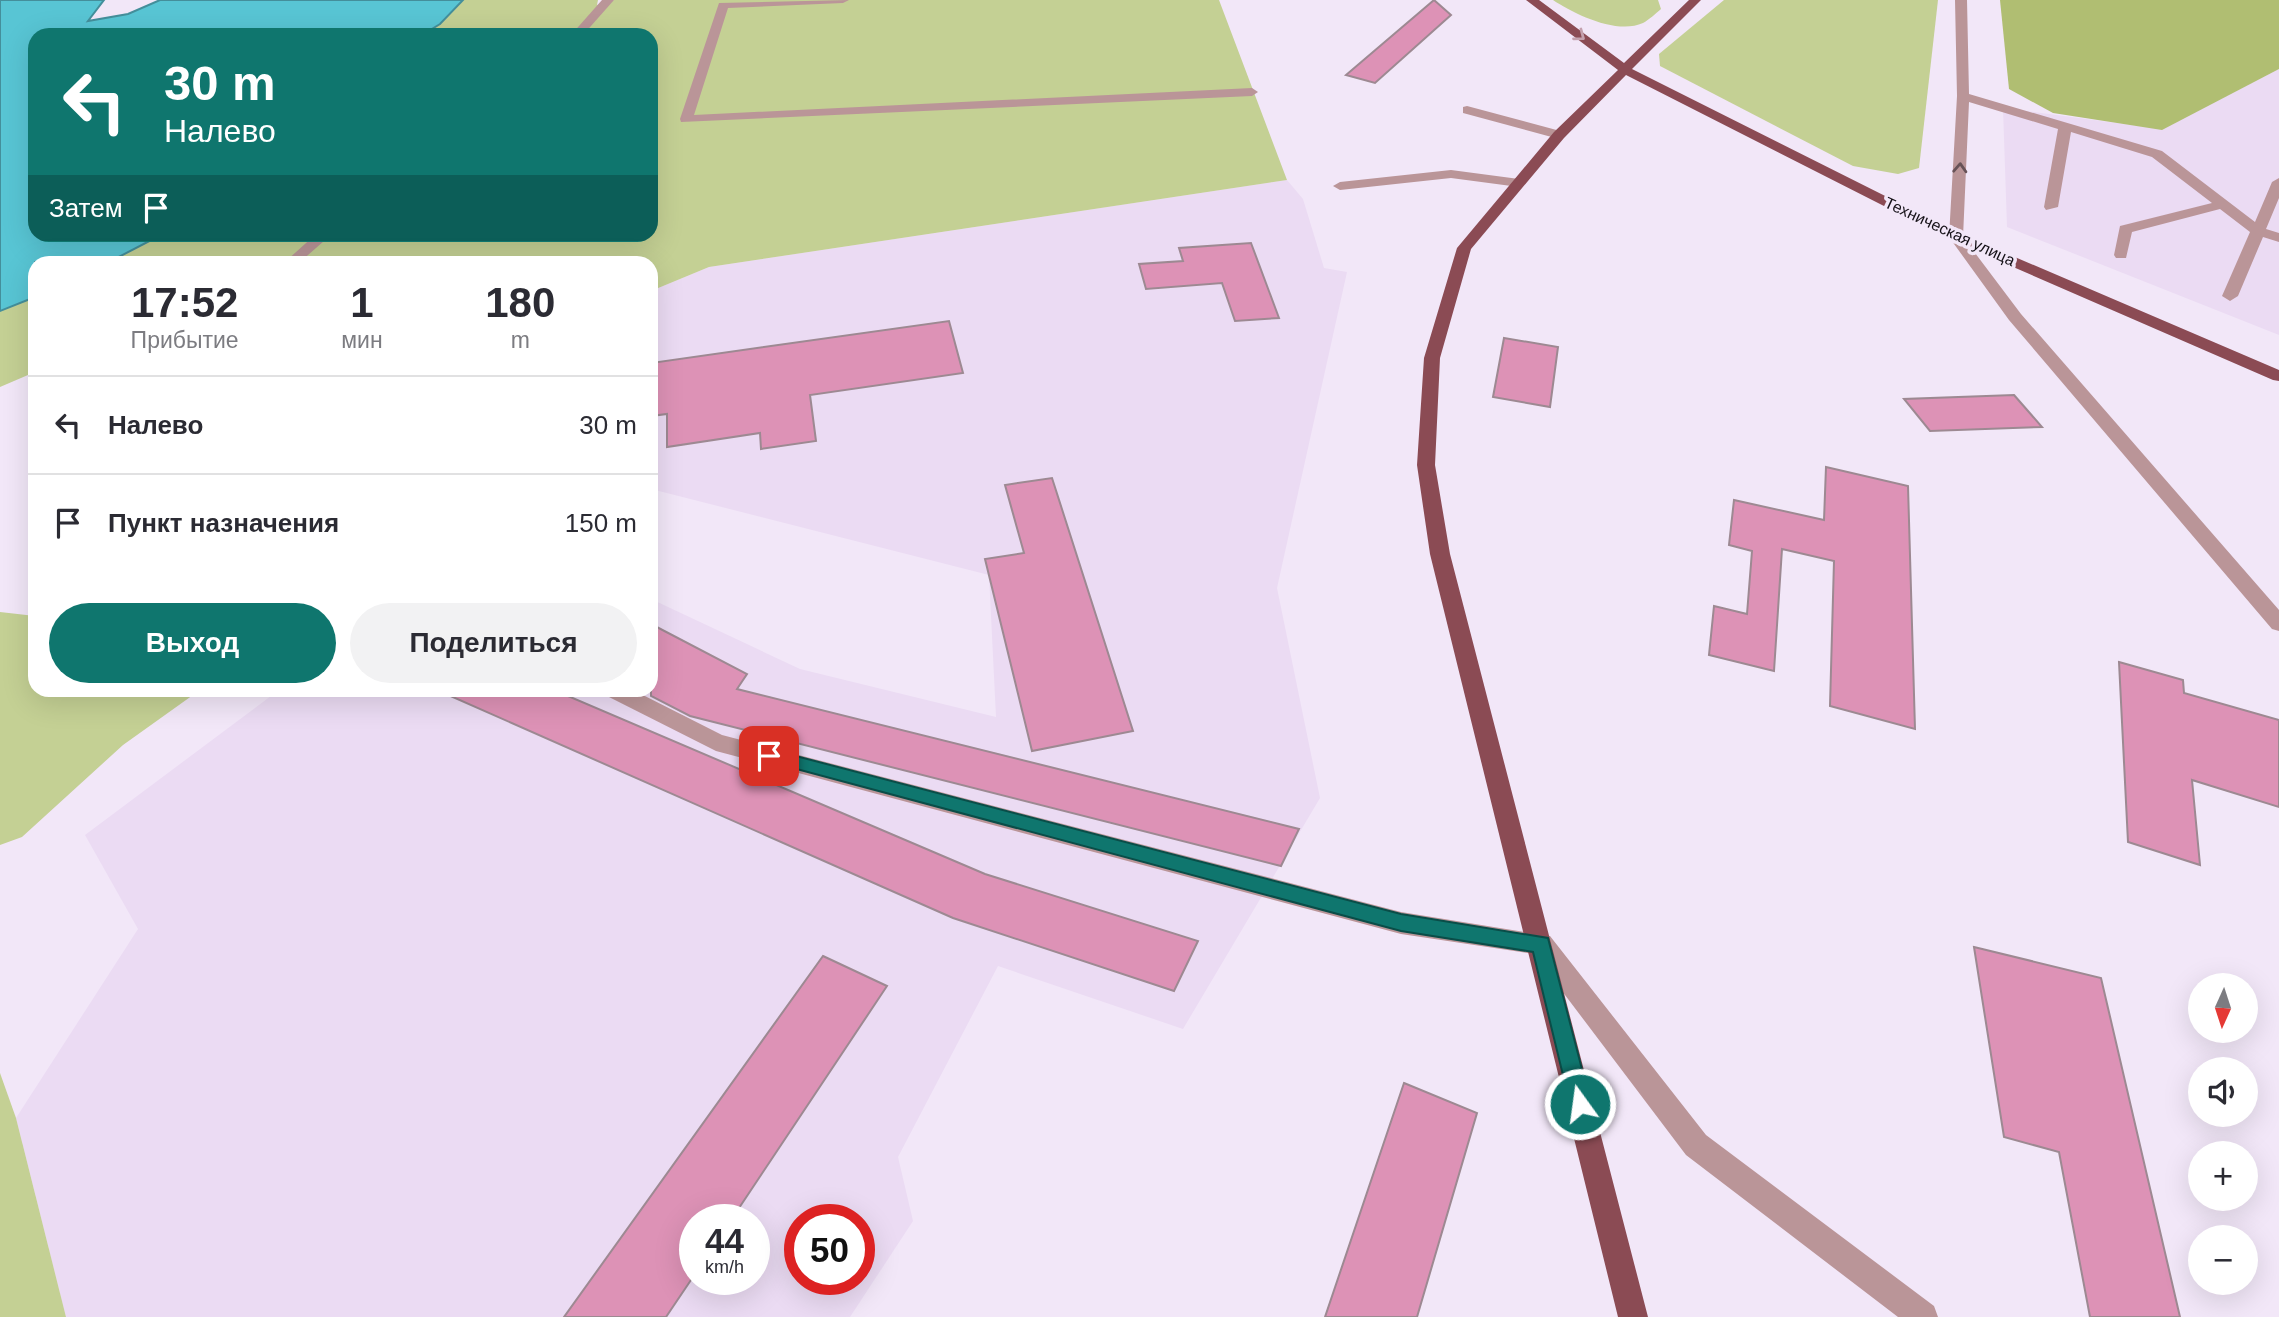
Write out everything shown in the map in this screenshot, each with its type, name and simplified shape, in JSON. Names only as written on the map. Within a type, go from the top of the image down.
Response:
[{"type":"main road","name":"Техническая улица","points":[[1532,0],[1627,71],[1956,237],[2279,376]]},
{"type":"main road","points":[[1633,1317],[1541,944],[1440,554],[1426,465],[1432,358],[1464,248],[1559,135],[1627,71],[1695,0]]},
{"type":"street","points":[[583,28],[608,0]]},
{"type":"street","points":[[843,0],[723,3],[686,119],[1252,92]]},
{"type":"street","points":[[1961,0],[1963,96],[1956,237],[2015,317],[2279,624]]},
{"type":"street","points":[[1963,96],[2157,154],[2256,230],[2279,237]]},
{"type":"street","points":[[1467,110],[1559,135]]},
{"type":"street","points":[[2051,207],[2065,127]]},
{"type":"street","points":[[1340,186],[1451,174],[1519,183]]},
{"type":"street","points":[[2230,296],[2256,230],[2279,182]]},
{"type":"street","points":[[2121,255],[2125,229],[2223,204]]},
{"type":"street","points":[[299,256],[316,242]]},
{"type":"street","points":[[629,697],[716,742],[1401,923],[1541,944],[1696,1145],[1923,1317]]},
{"type":"shaded area","points":[[2279,69],[2279,335],[2007,227],[2003,108],[2162,129]]},
{"type":"shaded area","points":[[1287,180],[1303,199],[1324,268],[1347,272],[1277,588],[1320,798],[1183,1029],[998,966],[898,1157],[913,1221],[875,1279],[875,1204],[784,1204],[784,1295],[864,1295],[850,1317],[66,1317],[16,1118],[138,929],[85,835],[270,697],[658,697],[658,602],[800,669],[996,717],[989,575],[658,491],[658,288],[709,267]]},
{"type":"green space","points":[[463,0],[598,0],[597,5],[614,0],[1219,0],[1287,180],[709,267],[658,288],[658,256],[121,256],[148,242],[658,242],[658,28],[433,28]]},
{"type":"green space","points":[[1553,0],[1658,0],[1661,9],[1643,23],[1633,26],[1609,25],[1584,17]]},
{"type":"green space","points":[[1724,0],[1938,0],[1919,168],[1898,174],[1853,166],[1660,66],[1659,54]]},
{"type":"green space","points":[[2000,0],[2279,0],[2279,69],[2162,130],[2053,113],[2009,89]]},
{"type":"green space","points":[[28,300],[28,375],[0,387],[0,311]]},
{"type":"green space","points":[[0,612],[28,615],[28,697],[190,697],[123,745],[22,837],[0,845]]},
{"type":"green space","points":[[0,1073],[16,1118],[66,1317],[0,1317]]},
{"type":"water","points":[[0,0],[104,0],[88,21],[128,14],[160,0],[463,0],[433,28],[28,28],[28,242],[148,242],[121,256],[28,256],[28,300],[0,311]]},
{"type":"building","points":[[1434,0],[1451,15],[1375,83],[1346,75]]},
{"type":"building","points":[[1251,243],[1279,318],[1235,321],[1222,283],[1146,289],[1139,264],[1183,261],[1179,248]]},
{"type":"building","points":[[949,321],[963,373],[810,395],[816,441],[761,449],[760,433],[667,447],[667,414],[658,415],[658,362]]},
{"type":"building","points":[[1504,338],[1558,347],[1550,407],[1493,397]]},
{"type":"building","points":[[2014,395],[2042,427],[1930,431],[1904,399]]},
{"type":"building","points":[[1826,467],[1908,486],[1915,729],[1830,706],[1834,561],[1782,549],[1774,671],[1709,655],[1714,606],[1747,614],[1752,551],[1729,545],[1734,500],[1824,520]]},
{"type":"building","points":[[1052,478],[1133,731],[1032,751],[985,559],[1024,553],[1005,485]]},
{"type":"building","points":[[658,628],[747,674],[737,689],[1299,829],[1281,866],[690,716],[653,697],[658,697]]},
{"type":"building","points":[[2119,662],[2183,680],[2184,693],[2279,720],[2279,807],[2192,780],[2200,865],[2128,842]]},
{"type":"building","points":[[453,697],[570,697],[985,874],[1198,941],[1174,991],[953,918]]},
{"type":"building","points":[[1974,947],[2101,978],[2180,1317],[2090,1317],[2059,1152],[2004,1137]]},
{"type":"building","points":[[823,956],[887,986],[742,1204],[679,1204],[681,1295],[666,1317],[564,1317]]},
{"type":"building","points":[[1404,1083],[1477,1113],[1417,1317],[1325,1317]]},
{"type":"route","points":[[769,756],[1401,923],[1541,944],[1580,1104]]}]
